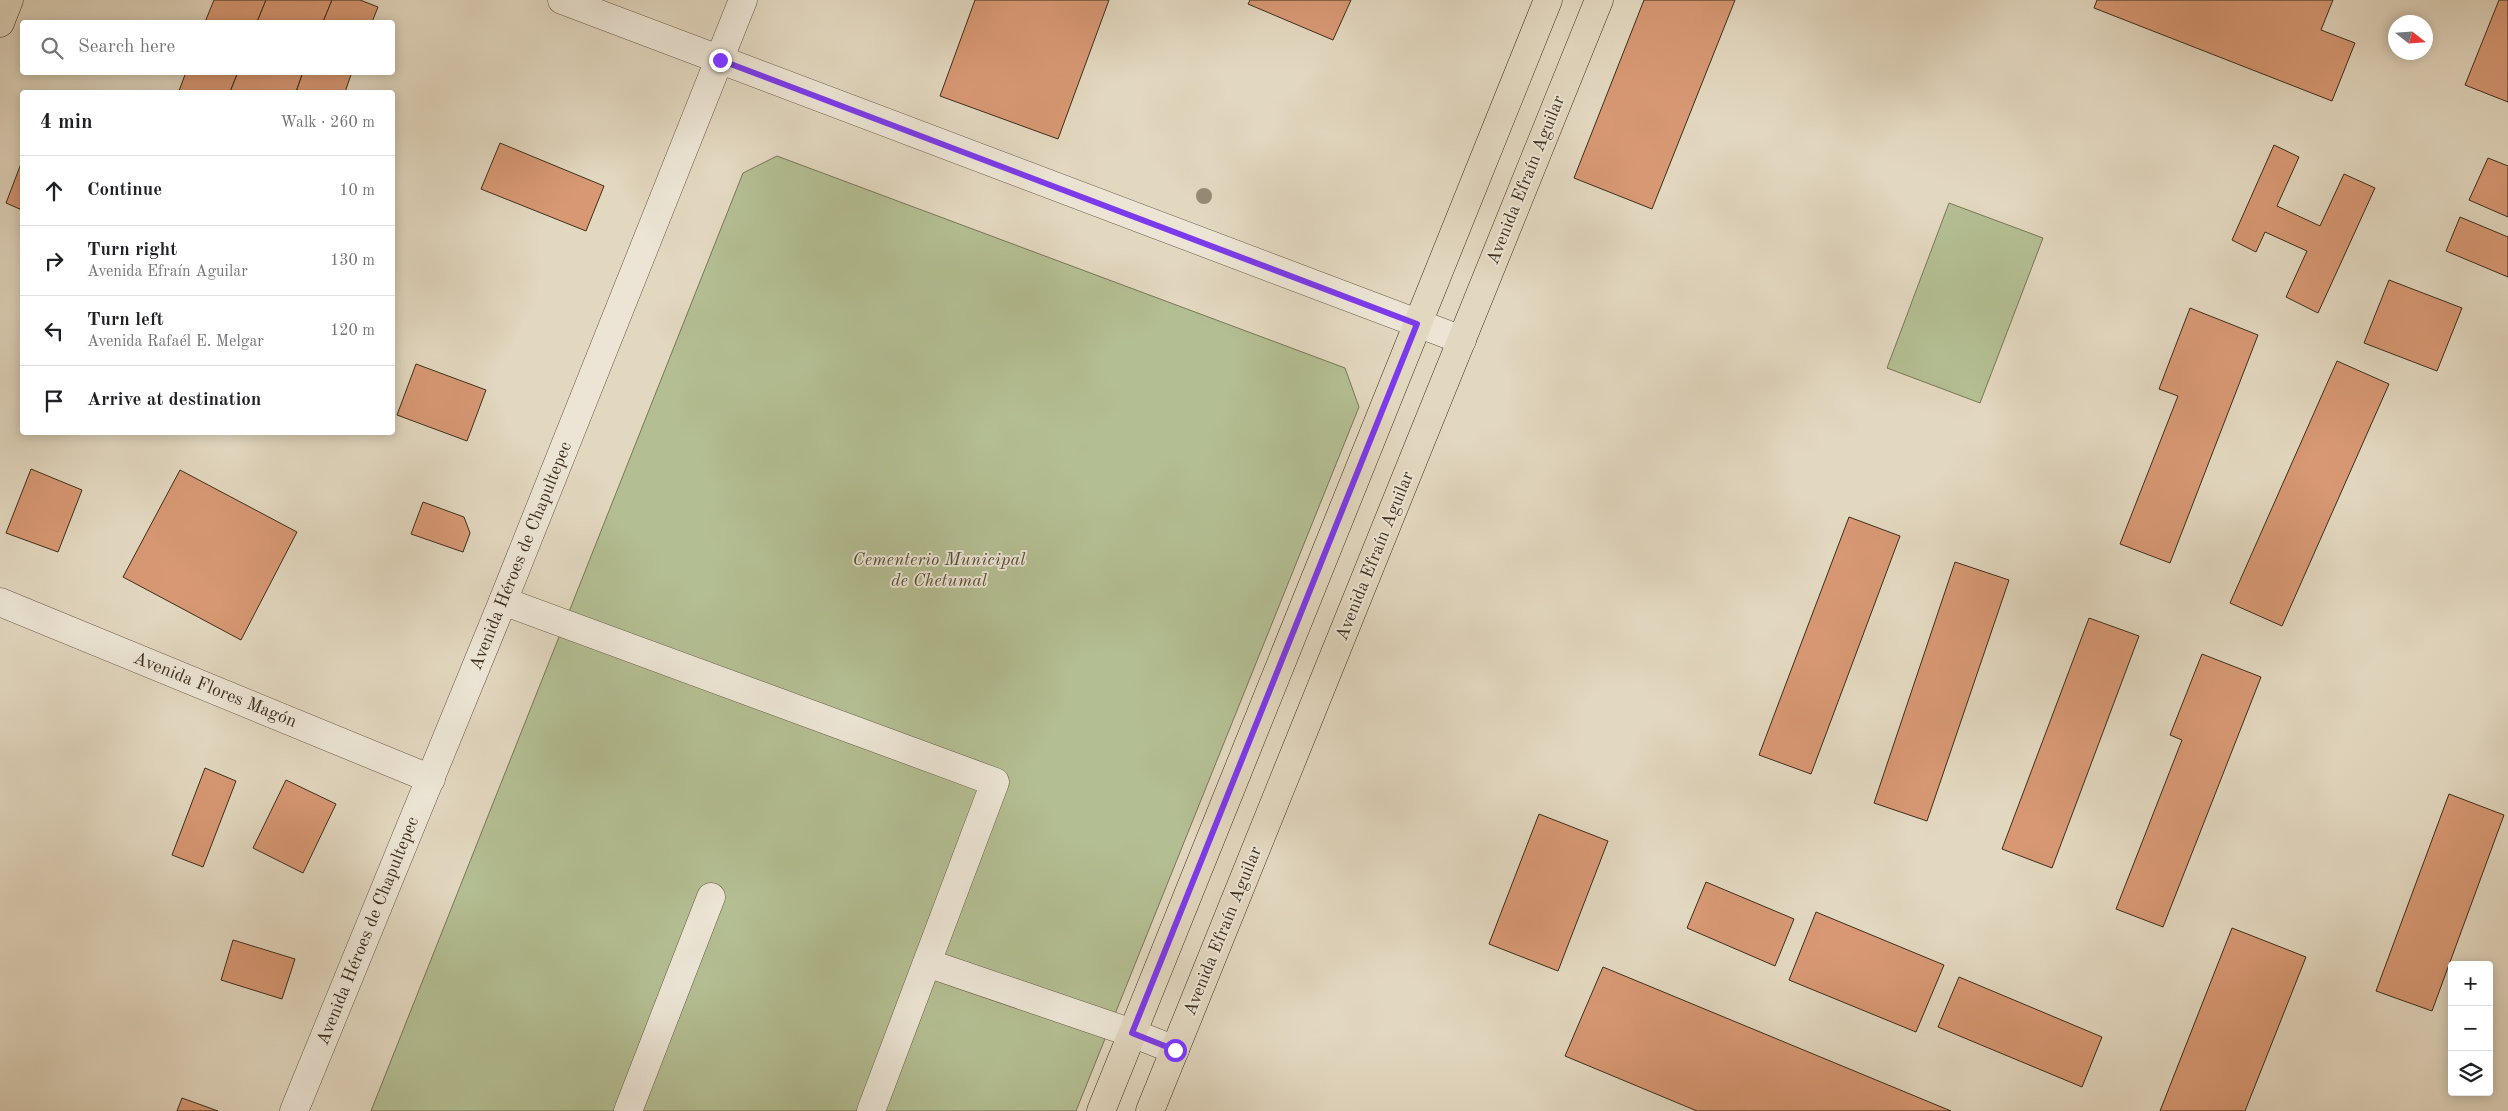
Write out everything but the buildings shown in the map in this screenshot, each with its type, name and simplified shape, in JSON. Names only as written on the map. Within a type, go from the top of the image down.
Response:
[{"type":"main road","points":[[0,23],[10,0]]},
{"type":"main road","points":[[1101,1111],[1548,0]]},
{"type":"main road","name":"Avenida Efraín Aguilar","points":[[1150,1111],[1599,0]]},
{"type":"street","points":[[562,0],[1462,340]]},
{"type":"street","name":"Avenida Héroes de Chapultepec","points":[[294,1111],[503,601],[743,0]]},
{"type":"street","points":[[503,601],[995,782],[871,1111]]},
{"type":"street","name":"Avenida Flores Magón","points":[[0,602],[431,779]]},
{"type":"street","points":[[628,1111],[711,897]]},
{"type":"street","points":[[927,963],[1132,1033],[1175,1050]]},
{"type":"green space","name":"Cementerio Municipal de Chetumal","points":[[777,156],[1345,368],[1359,407],[1076,1111],[371,1111],[743,173]]},
{"type":"green space","points":[[1949,203],[2043,238],[1980,403],[1887,368]]},
{"type":"route","points":[[720,60],[1417,324],[1132,1033],[1175,1050]]}]
